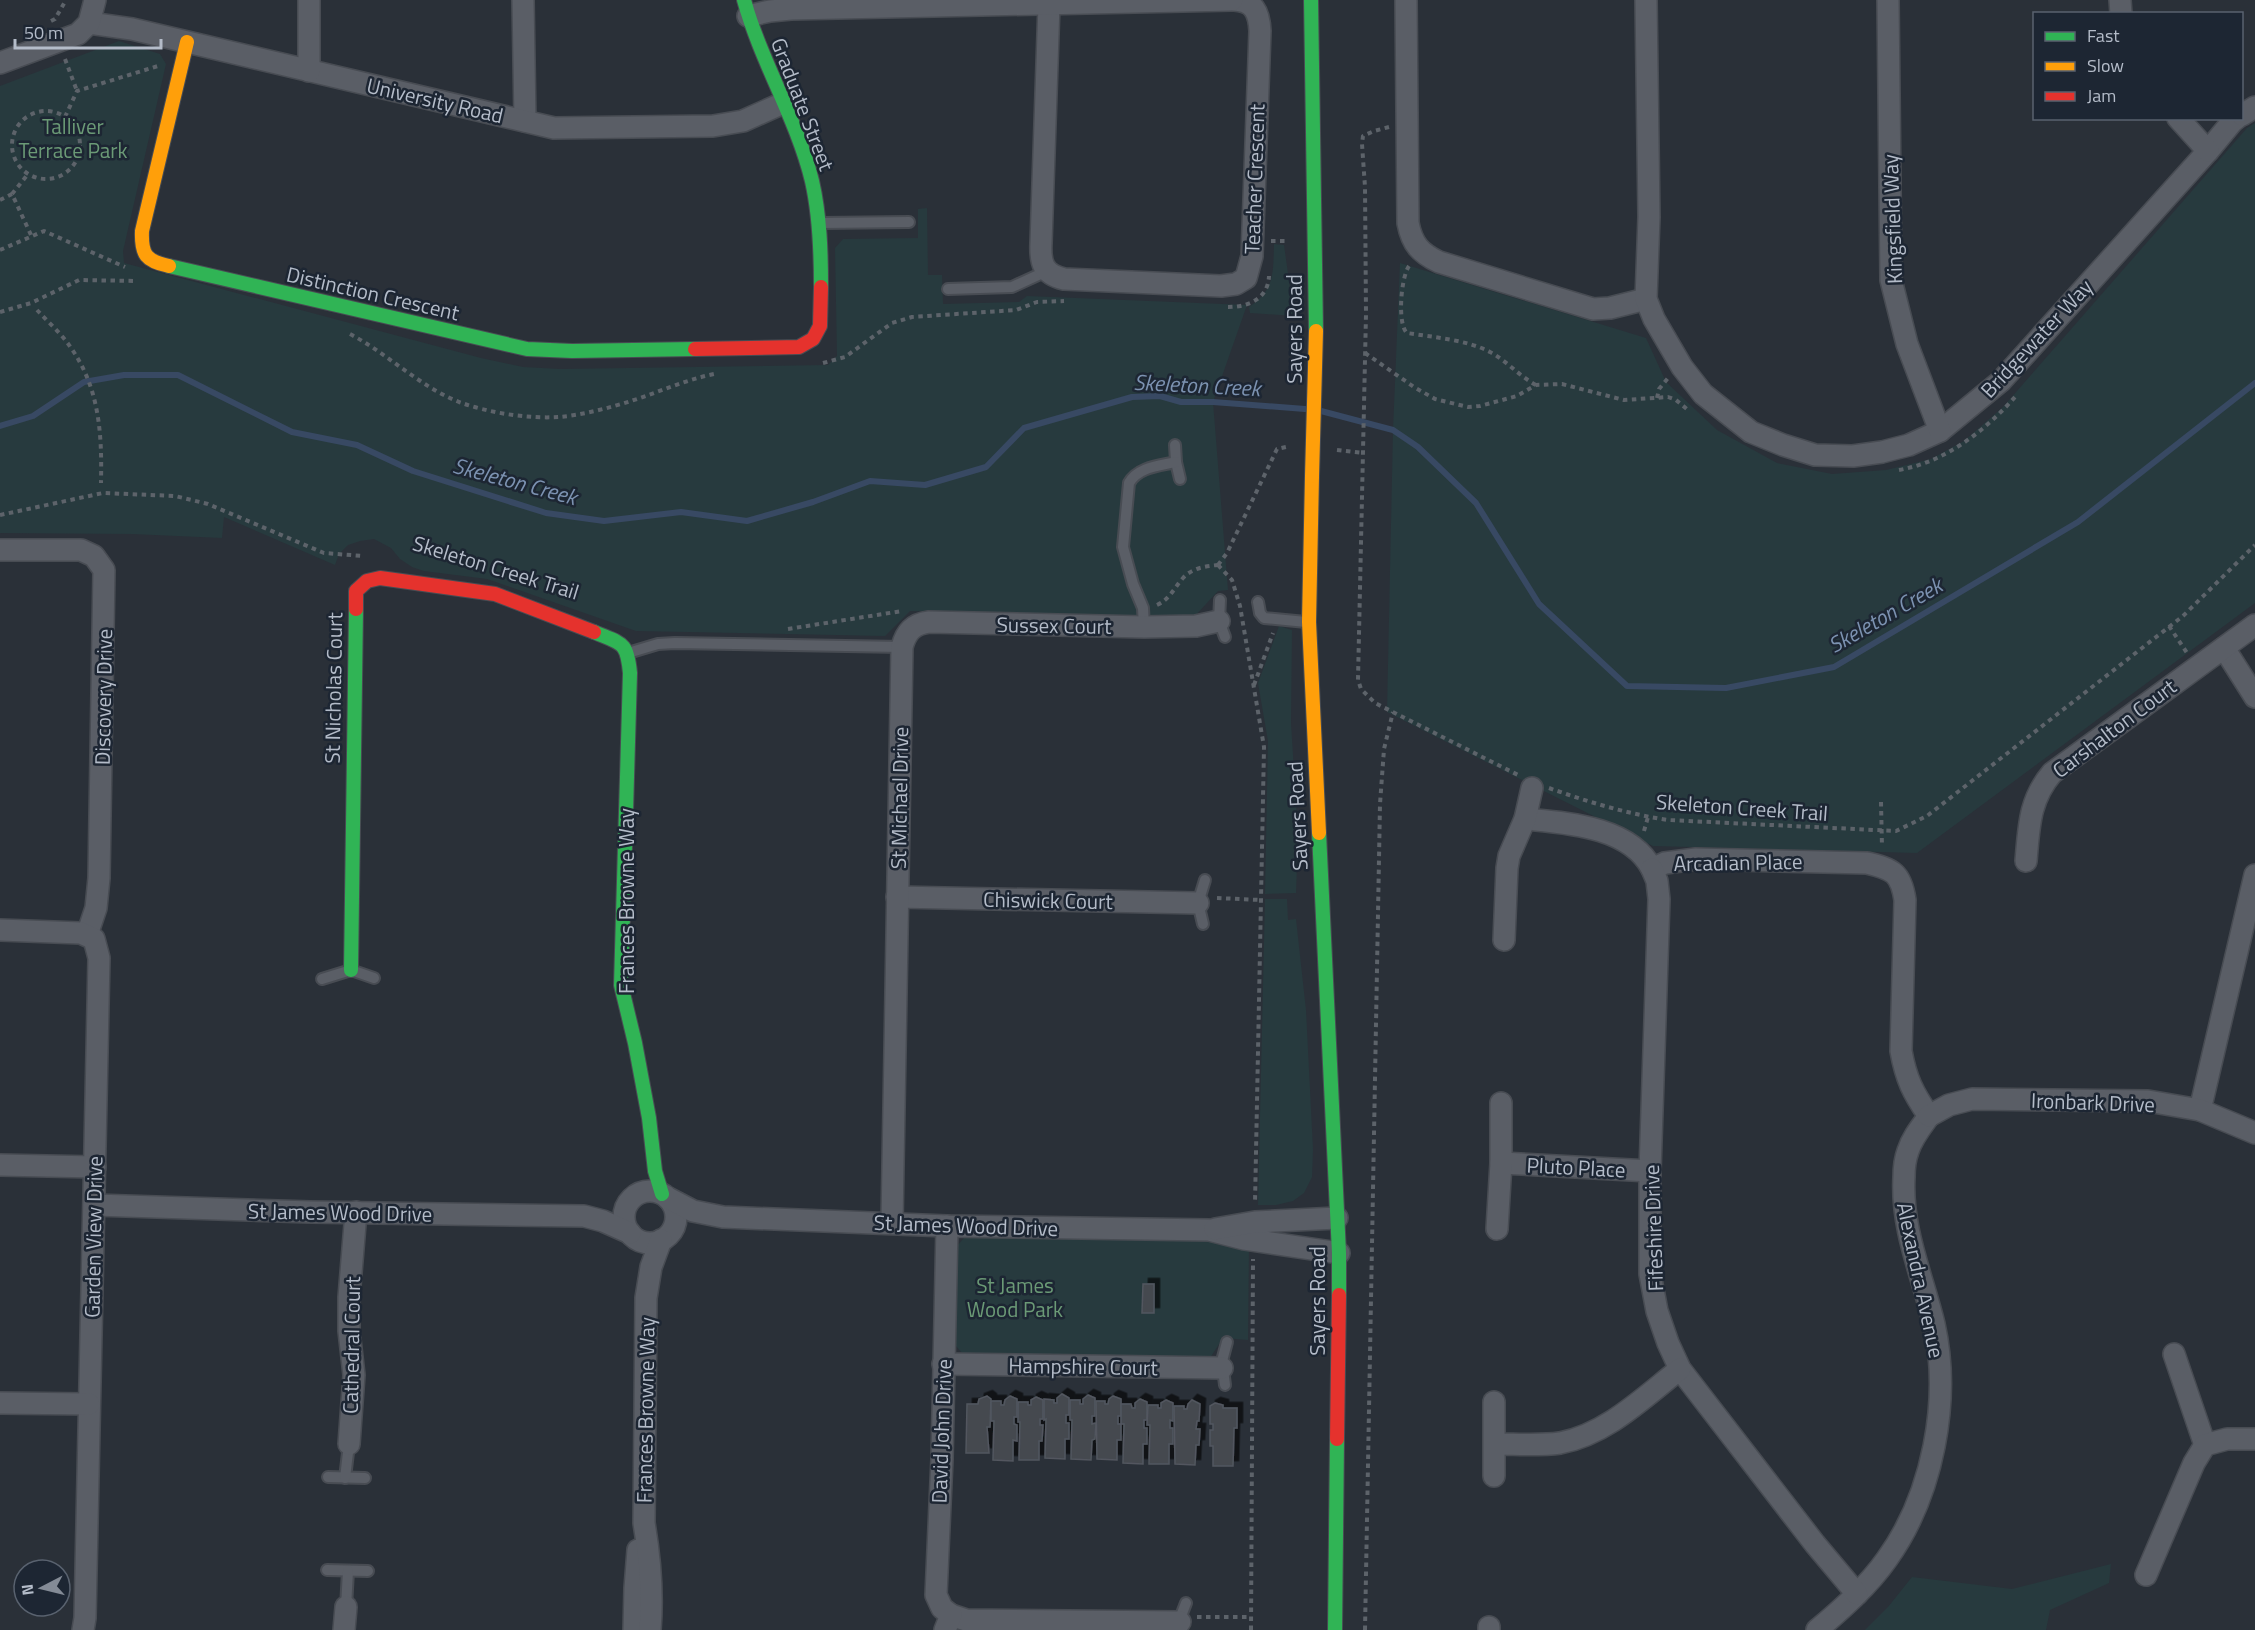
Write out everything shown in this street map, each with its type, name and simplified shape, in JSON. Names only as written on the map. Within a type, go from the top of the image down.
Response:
[{"type":"street","points":[[0,63],[78,34],[89,23],[95,0]]},
{"type":"street","points":[[309,0],[309,70]]},
{"type":"street","points":[[523,0],[525,121]]},
{"type":"street","name":"Teacher Crescent","points":[[746,8],[770,11],[1233,0],[1246,2],[1255,7],[1259,17],[1260,31],[1252,256],[1246,278],[1236,284],[1221,286],[1064,279],[1047,271]]},
{"type":"street","name":"Sayers Road","points":[[1311,0],[1316,331],[1309,622],[1339,1253],[1335,1630]]},
{"type":"street","points":[[1406,0],[1408,223],[1410,236],[1419,251],[1438,262],[1593,309],[1610,308],[1646,299]]},
{"type":"street","name":"Bridgewater Way","points":[[1646,0],[1649,217],[1646,299],[1654,320],[1682,367],[1703,394],[1751,432],[1783,446],[1815,455],[1853,456],[1882,452],[1909,445],[1940,431],[2001,381],[2234,120]]},
{"type":"street","name":"Kingsfield Way","points":[[1888,0],[1891,280],[1906,344],[1940,431]]},
{"type":"street","points":[[1047,271],[1043,267],[1041,255],[1049,4]]},
{"type":"street","name":"Graduate Street","points":[[746,8],[759,52],[806,163],[816,204],[819,326],[813,339]]},
{"type":"street","name":"University Road","points":[[89,23],[132,28],[554,128],[713,126],[743,121],[781,104]]},
{"type":"street","name":"Distinction Crescent","points":[[187,42],[142,231],[144,255],[154,263],[527,349],[572,351],[789,348],[799,347],[813,339]]},
{"type":"street","points":[[2180,120],[2208,151]]},
{"type":"street","name":"Discovery Drive","points":[[0,550],[15,548],[81,550],[94,556],[104,570],[99,878],[96,908],[87,935]]},
{"type":"street","name":"St Nicholas Court","points":[[351,970],[355,596],[358,589],[367,581],[380,578],[495,594],[620,643],[628,653]]},
{"type":"street","name":"Sussex Court","points":[[902,647],[910,630],[919,624],[929,622],[1144,627],[1196,626],[1221,620]]},
{"type":"street","name":"Carshalton Court","points":[[2026,861],[2033,802],[2041,786],[2052,773],[2255,625]]},
{"type":"street","name":"St Michael Drive","points":[[892,1223],[902,647]]},
{"type":"street","points":[[2224,648],[2255,697]]},
{"type":"street","name":"Frances Browne Way","points":[[628,653],[630,673],[621,985],[635,1042],[649,1118],[655,1171],[665,1196]]},
{"type":"street","points":[[1504,940],[1509,856],[1525,819],[1532,783]]},
{"type":"street","name":"Arcadian Place","points":[[1525,819],[1578,824],[1616,836],[1647,859],[1652,868],[1665,863],[1696,859],[1868,863],[1888,869]]},
{"type":"street","name":"Fifeshire Drive","points":[[1652,868],[1657,881],[1659,899],[1650,1171],[1650,1274],[1657,1311],[1680,1369],[1815,1544],[1857,1594]]},
{"type":"street","points":[[1888,869],[1902,883],[1905,900],[1901,1051],[1905,1074],[1912,1092],[1929,1116]]},
{"type":"street","points":[[2200,1110],[2255,875]]},
{"type":"street","name":"Chiswick Court","points":[[897,897],[1199,900]]},
{"type":"street","points":[[0,930],[58,931],[87,935]]},
{"type":"street","name":"Garden View Drive","points":[[83,1630],[88,1526],[99,964],[95,942],[87,935]]},
{"type":"street","name":"Ironbark Drive","points":[[1929,1116],[1949,1105],[1972,1099],[2148,1101],[2200,1110],[2255,1133]]},
{"type":"street","name":"Pluto Place","points":[[1497,1229],[1501,1163],[1501,1102]]},
{"type":"street","name":"Alexandra Avenue","points":[[1817,1630],[1857,1594],[1888,1558],[1902,1533],[1927,1475],[1940,1399],[1938,1350],[1934,1325],[1911,1246],[1903,1194],[1907,1153],[1913,1138],[1929,1116]]},
{"type":"street","name":"Frances Browne Way","points":[[633,1198],[648,1171],[651,1146]]},
{"type":"street","name":"Pluto Place","points":[[1501,1163],[1650,1171]]},
{"type":"street","points":[[0,1165],[95,1167]]},
{"type":"street","points":[[649,1191],[665,1196],[672,1204],[676,1217],[675,1224],[664,1238],[648,1242],[632,1235],[624,1220],[626,1206],[633,1198],[649,1191]]},
{"type":"street","name":"St James Wood Drive","points":[[665,1196],[693,1211],[723,1217],[947,1226],[1209,1230],[1234,1224],[1339,1253]]},
{"type":"street","name":"St James Wood Drive","points":[[584,1216],[633,1198]]},
{"type":"street","name":"St James Wood Drive","points":[[95,1205],[584,1216],[603,1221],[632,1235]]},
{"type":"street","name":"Cathedral Court","points":[[349,1444],[354,1375],[349,1331],[349,1297],[356,1212]]},
{"type":"street","name":"St James Wood Drive","points":[[664,1238],[694,1223],[723,1217]]},
{"type":"street","name":"St James Wood Drive","points":[[1255,1231],[1337,1218]]},
{"type":"street","name":"David John Drive","points":[[947,1226],[942,1459],[936,1595],[948,1623]]},
{"type":"street","name":"Frances Browne Way","points":[[632,1235],[639,1254],[646,1298]]},
{"type":"street","name":"Frances Browne Way","points":[[650,1630],[652,1594],[644,1522],[646,1298],[651,1267],[664,1238]]},
{"type":"street","points":[[2174,1354],[2205,1445]]},
{"type":"street","name":"Hampshire Court","points":[[943,1364],[1224,1376]]},
{"type":"street","points":[[1495,1444],[1558,1443],[1582,1437],[1613,1422],[1680,1369]]},
{"type":"street","points":[[1494,1402],[1494,1476]]},
{"type":"street","points":[[0,1403],[89,1404]]},
{"type":"street","points":[[2146,1575],[2194,1463],[2205,1445],[2227,1439],[2255,1439]]},
{"type":"street","name":"Frances Browne Way","points":[[634,1630],[635,1588],[639,1545],[644,1522]]},
{"type":"street","points":[[344,1630],[346,1607]]},
{"type":"street","points":[[948,1623],[966,1620],[1182,1618]]},
{"type":"lane","points":[[818,223],[909,222]]},
{"type":"lane","points":[[948,289],[1012,287],[1047,271]]},
{"type":"lane","points":[[1175,445],[1180,479]]},
{"type":"lane","points":[[1144,627],[1143,608],[1122,547],[1129,483],[1133,475],[1143,470],[1176,462]]},
{"type":"lane","points":[[1258,602],[1260,614],[1264,618],[1309,622]]},
{"type":"lane","points":[[628,653],[658,644],[675,643],[902,647]]},
{"type":"lane","points":[[1203,924],[1199,900],[1205,880]]},
{"type":"lane","points":[[322,979],[351,970],[374,978]]},
{"type":"lane","name":"Hampshire Court","points":[[1224,1376],[1223,1353],[1227,1342]]},
{"type":"lane","name":"Cathedral Court","points":[[345,1478],[349,1444]]},
{"type":"lane","points":[[328,1477],[365,1478]]},
{"type":"lane","points":[[327,1570],[368,1571]]},
{"type":"lane","points":[[346,1607],[348,1571]]},
{"type":"path","points":[[49,22],[55,19],[66,0]]},
{"type":"path","points":[[65,117],[77,91],[160,65],[170,64],[181,67]]},
{"type":"path","points":[[44,111],[55,112],[65,117],[74,125],[79,136],[80,148],[71,169],[61,176],[50,179],[38,179],[28,174],[19,167],[11,147],[17,126],[24,118],[44,111]]},
{"type":"path","name":"Skeleton Creek Trail","points":[[1407,124],[1374,131],[1364,136],[1362,144],[1365,187],[1366,314],[1358,680],[1366,696],[1375,703],[1532,783],[1584,800],[1668,820],[1896,831],[1927,816],[2183,616],[2255,545]]},
{"type":"path","points":[[0,200],[12,194],[28,174]]},
{"type":"path","points":[[12,194],[32,235]]},
{"type":"path","points":[[0,250],[37,232],[48,232],[127,268]]},
{"type":"path","points":[[1419,251],[1403,280],[1400,321],[1403,329],[1407,333],[1489,351],[1522,378],[1536,385]]},
{"type":"path","points":[[37,309],[72,348],[96,400],[102,442],[100,483]]},
{"type":"path","points":[[1364,352],[1428,395],[1461,406],[1480,406],[1517,396],[1536,385],[1562,384],[1624,400],[1636,401],[1668,397],[1676,400],[1695,416]]},
{"type":"path","points":[[1898,470],[1934,459],[1959,446],[1985,427],[2021,390]]},
{"type":"path","points":[[1251,1630],[1255,1231],[1264,747],[1240,606],[1232,580],[1218,565],[1227,553],[1277,449],[1294,447]]},
{"type":"path","points":[[1329,450],[1363,450]]},
{"type":"path","points":[[0,515],[103,493],[175,496],[208,504],[324,553],[368,555]]},
{"type":"path","points":[[2169,626],[2196,666]]},
{"type":"path","points":[[1365,1630],[1380,804],[1383,749],[1393,712]]},
{"type":"path","points":[[1881,802],[1881,831],[1888,869]]},
{"type":"path","points":[[1199,900],[1261,900]]},
{"type":"path","points":[[1182,1618],[1251,1617]]},
{"type":"green space","name":"Talliver Terrace Park","points":[[119,41],[160,54],[166,64],[123,251],[124,263],[481,358],[523,367],[560,369],[828,365],[837,356],[835,248],[843,239],[918,238],[918,209],[927,208],[928,275],[942,275],[943,304],[1019,302],[1027,296],[1247,305],[1213,402],[1228,590],[1218,591],[1194,617],[910,611],[885,636],[636,631],[487,579],[424,571],[412,567],[400,559],[391,548],[374,539],[348,545],[339,554],[335,565],[224,517],[222,538],[132,534],[0,533],[0,86]]},
{"type":"green space","points":[[2255,123],[2255,603],[1917,853],[1653,846],[1387,712],[1393,430],[1400,263],[1646,338],[1666,382],[1717,430],[1777,463],[1832,474],[1886,470],[1931,459],[1964,441],[2003,407],[2247,128]]},
{"type":"green space","points":[[1274,244],[1284,245],[1294,316],[1250,313],[1249,307],[1264,294],[1271,280]]},
{"type":"green space","points":[[1279,626],[1292,630],[1291,723],[1298,835],[1296,893],[1265,894],[1268,741],[1258,683]]},
{"type":"green space","points":[[1265,899],[1287,899],[1288,920],[1296,919],[1306,1010],[1313,1149],[1312,1177],[1304,1193],[1293,1201],[1276,1205],[1258,1205]]},
{"type":"green space","name":"St James Wood Park","points":[[974,1235],[1249,1243],[1248,1340],[1223,1338],[1210,1358],[963,1354],[955,1345],[956,1247],[964,1238]]},
{"type":"green space","points":[[2111,1564],[2109,1583],[2050,1610],[2046,1630],[1865,1630],[1888,1607],[1912,1577],[2012,1589]]},
{"type":"building","points":[[1143,1284],[1154,1284],[1154,1313],[1142,1313]]},
{"type":"building","points":[[1062,1394],[1069,1398],[1069,1415],[1066,1415],[1066,1423],[1069,1423],[1069,1439],[1065,1439],[1065,1459],[1045,1458],[1044,1399],[1054,1400],[1054,1403],[1057,1403],[1057,1398]]},
{"type":"building","points":[[1088,1395],[1095,1398],[1095,1416],[1092,1416],[1092,1424],[1096,1423],[1095,1439],[1092,1440],[1091,1460],[1071,1459],[1070,1400],[1080,1400],[1080,1404],[1083,1404],[1083,1399]]},
{"type":"building","points":[[987,1396],[991,1399],[990,1427],[987,1427],[989,1453],[966,1453],[967,1404],[978,1404],[979,1399]]},
{"type":"building","points":[[1010,1396],[1017,1399],[1017,1417],[1014,1417],[1014,1424],[1017,1425],[1017,1441],[1013,1440],[1013,1461],[993,1460],[994,1421],[991,1421],[991,1401],[1001,1401],[1001,1405],[1004,1405],[1005,1400]]},
{"type":"building","points":[[1113,1396],[1121,1399],[1121,1416],[1118,1416],[1118,1424],[1121,1424],[1121,1440],[1117,1440],[1117,1460],[1097,1459],[1096,1401],[1105,1401],[1105,1404],[1108,1404],[1109,1399]]},
{"type":"building","points":[[1036,1397],[1043,1400],[1039,1460],[1019,1460],[1018,1402],[1028,1402],[1028,1405],[1031,1405],[1031,1400]]},
{"type":"building","points":[[1140,1399],[1147,1402],[1147,1420],[1144,1420],[1144,1428],[1147,1428],[1147,1444],[1143,1444],[1143,1464],[1123,1463],[1124,1424],[1121,1424],[1121,1404],[1131,1404],[1132,1408],[1135,1408],[1135,1403]]},
{"type":"building","points":[[1166,1400],[1173,1403],[1173,1421],[1170,1420],[1170,1428],[1173,1428],[1173,1444],[1169,1444],[1169,1464],[1149,1464],[1148,1405],[1158,1405],[1158,1408],[1161,1408],[1161,1403]]},
{"type":"building","points":[[1192,1400],[1200,1404],[1196,1429],[1200,1429],[1199,1445],[1196,1445],[1195,1465],[1175,1464],[1174,1406],[1184,1406],[1184,1409],[1187,1409]]},
{"type":"building","points":[[1215,1403],[1223,1405],[1223,1408],[1237,1408],[1233,1466],[1213,1466],[1210,1430],[1213,1430],[1213,1424],[1210,1424],[1210,1406]]},
{"type":"waterway","name":"Skeleton Creek","points":[[0,426],[33,416],[84,382],[124,375],[178,375],[292,432],[357,445],[413,471],[546,513],[604,521],[681,512],[747,521],[813,502],[870,481],[925,485],[986,467],[1024,428],[1132,397],[1160,396],[1181,402],[1213,402],[1305,409]]},
{"type":"waterway","name":"Skeleton Creek","points":[[1321,411],[1393,430],[1418,447],[1476,503],[1539,604],[1627,686],[1726,688],[1834,667],[2078,522],[2255,383]]},
{"type":"traffic: fast","points":[[744,0],[760,46],[797,135],[812,181],[820,234],[821,287]]},
{"type":"traffic: fast","points":[[1311,0],[1316,331]]},
{"type":"traffic: fast","points":[[169,266],[527,349],[572,351],[695,349]]},
{"type":"traffic: fast","points":[[351,970],[356,609]]},
{"type":"traffic: fast","points":[[594,632],[621,645],[625,649],[629,663],[621,985],[635,1043],[649,1118],[655,1171],[662,1194]]},
{"type":"traffic: fast","points":[[1319,833],[1339,1253],[1339,1295]]},
{"type":"traffic: fast","points":[[1335,1630],[1337,1439]]},
{"type":"traffic: slow","points":[[169,266],[155,262],[146,256],[142,231],[187,42]]},
{"type":"traffic: slow","points":[[1312,476],[1316,331]]},
{"type":"traffic: slow","points":[[1312,476],[1309,622],[1319,833]]},
{"type":"traffic: jam","points":[[695,349],[799,347],[813,339],[820,326],[821,287]]},
{"type":"traffic: jam","points":[[356,609],[356,591],[367,581],[380,578],[495,594],[594,632]]},
{"type":"traffic: jam","points":[[1337,1439],[1339,1295]]}]
